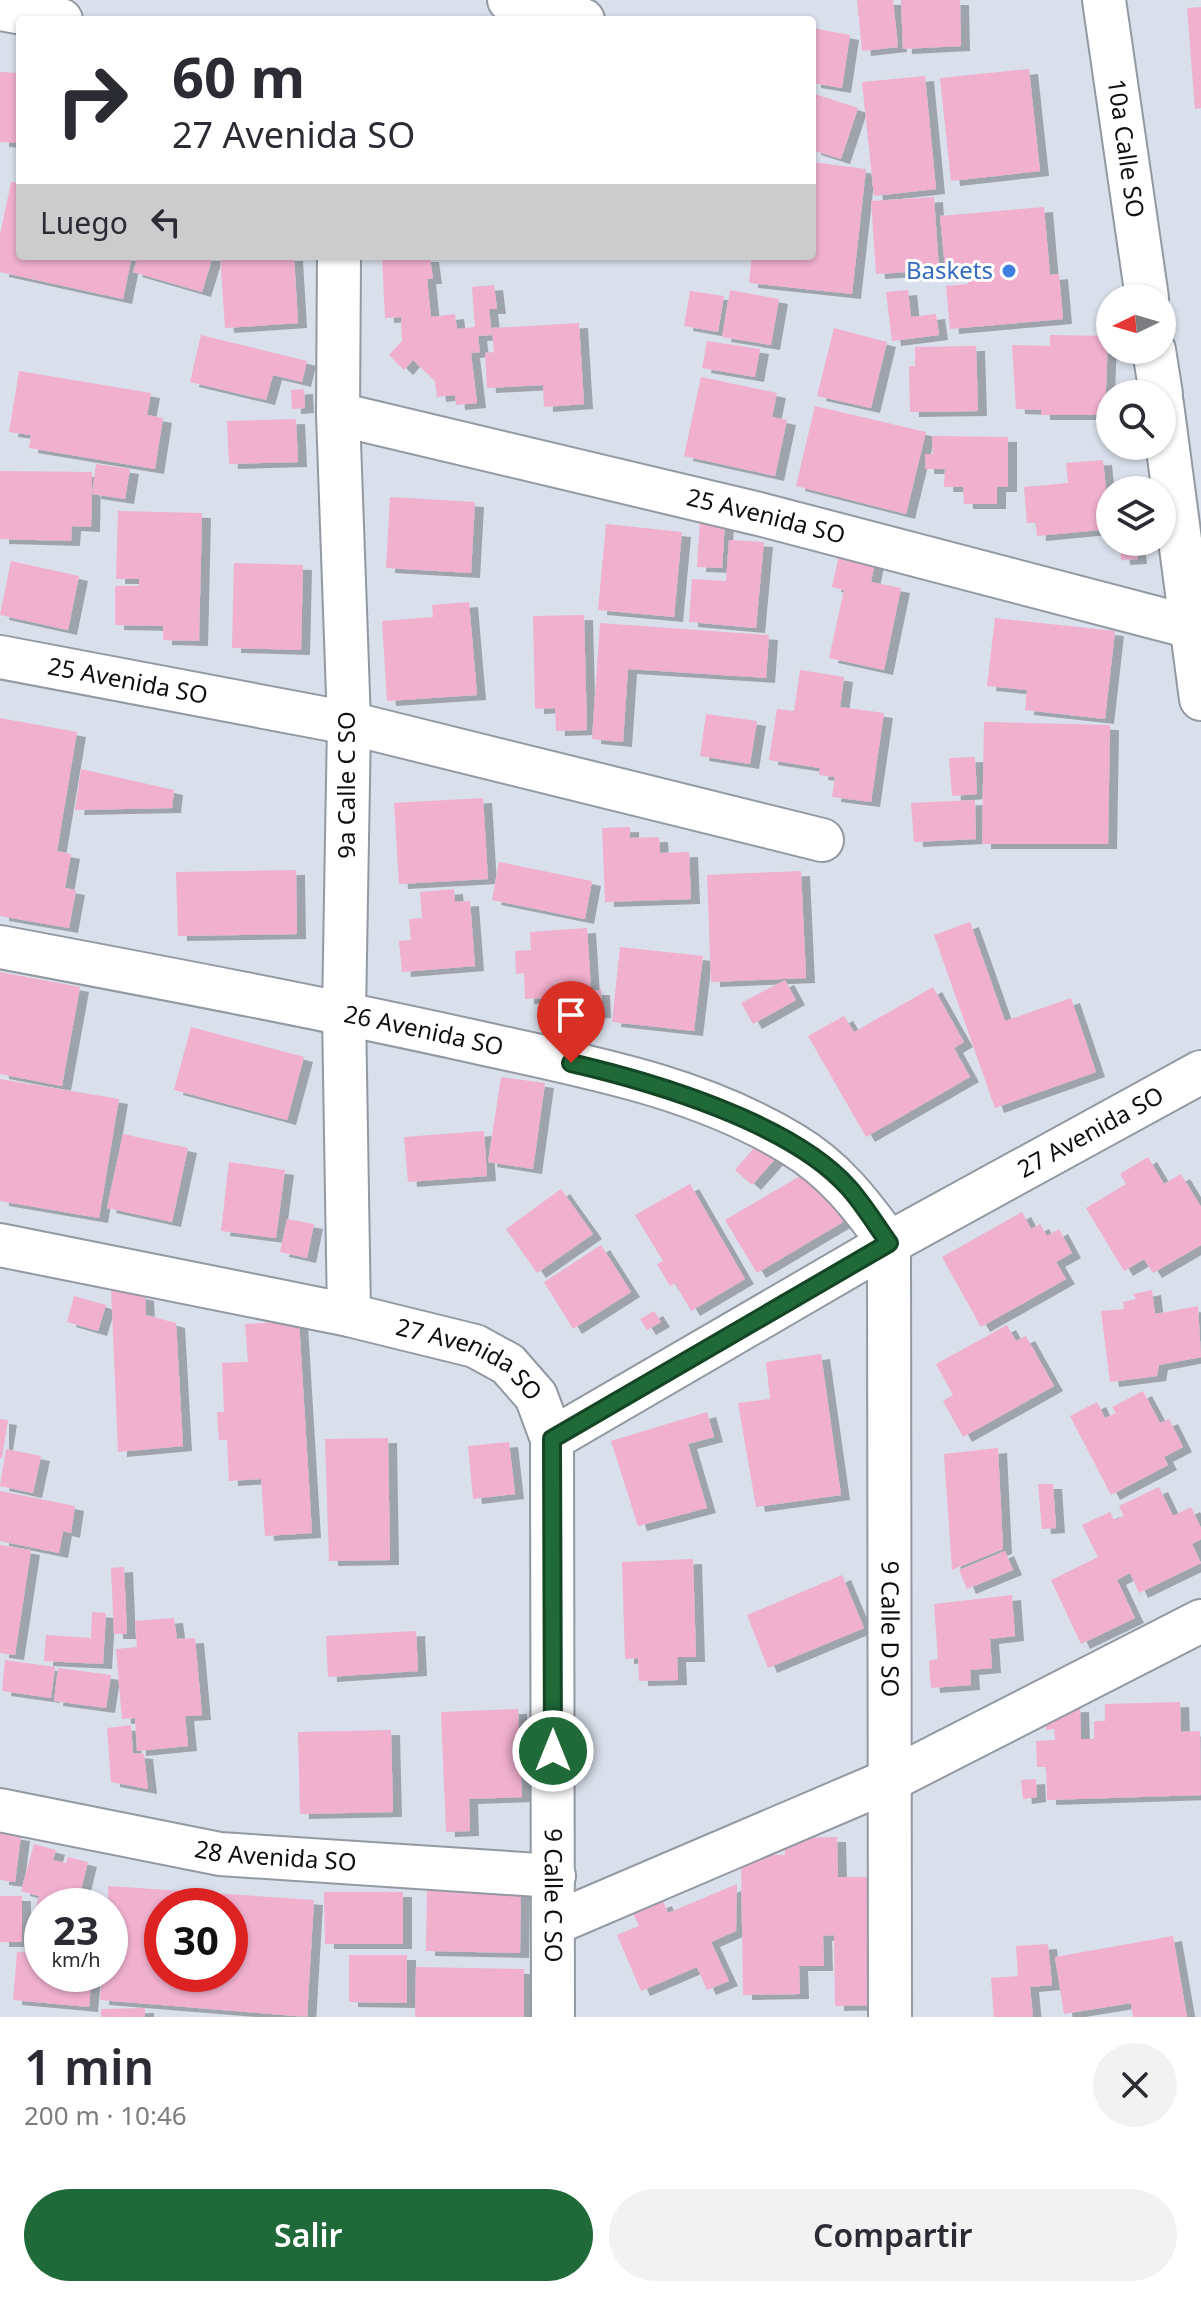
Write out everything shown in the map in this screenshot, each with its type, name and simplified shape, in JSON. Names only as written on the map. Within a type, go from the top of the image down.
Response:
[{"type":"street","points":[[509,0],[568,16]]},
{"type":"street","name":"10a Calle SO","points":[[1104,0],[1145,284]]},
{"type":"street","points":[[0,9],[39,16]]},
{"type":"street","name":"9a Calle C SO","points":[[339,260],[338,414],[349,723],[344,1013],[349,1315]]},
{"type":"street","name":"25 Avenida SO","points":[[338,414],[759,514],[1191,627]]},
{"type":"street","points":[[1176,460],[1189,514],[1191,627],[1201,699]]},
{"type":"street","name":"25 Avenida SO","points":[[0,657],[349,723],[822,840]]},
{"type":"street","name":"26 Avenida SO","points":[[0,947],[344,1013],[627,1076],[751,1121],[795,1146],[848,1186],[889,1243]]},
{"type":"street","name":"27 Avenida SO","points":[[0,1245],[349,1315],[475,1346],[508,1364],[536,1396],[552,1439],[889,1243],[1201,1072]]},
{"type":"street","name":"9 Calle D SO","points":[[889,1243],[890,2017]]},
{"type":"street","name":"9 Calle C SO","points":[[552,1439],[553,2017]]},
{"type":"street","points":[[553,1924],[890,1780],[1201,1621]]},
{"type":"street","name":"28 Avenida SO","points":[[0,1810],[220,1854],[554,1876]]},
{"type":"building","points":[[857,0],[893,0],[898,47],[862,51]]},
{"type":"building","points":[[901,0],[960,0],[961,46],[903,49]]},
{"type":"building","points":[[1201,7],[1201,108],[1195,109],[1187,8]]},
{"type":"building","points":[[816,29],[850,35],[842,88],[816,84]]},
{"type":"building","points":[[1029,69],[1040,171],[951,181],[940,78]]},
{"type":"building","points":[[0,72],[16,73],[16,143],[0,142]]},
{"type":"building","points":[[925,76],[936,189],[874,196],[862,82]]},
{"type":"building","points":[[816,94],[858,108],[841,159],[816,151]]},
{"type":"building","points":[[816,163],[866,169],[852,294],[749,283],[752,260],[816,260]]},
{"type":"building","points":[[11,182],[16,183],[16,260],[131,260],[123,299],[0,272],[0,235]]},
{"type":"building","points":[[934,197],[939,270],[876,274],[871,201]]},
{"type":"building","name":"Baskets","points":[[1044,207],[1050,275],[1059,274],[1063,319],[950,329],[946,286],[968,284],[967,266],[945,268],[940,216]]},
{"type":"building","points":[[137,260],[212,260],[202,292],[133,272]]},
{"type":"building","points":[[220,260],[294,260],[298,323],[225,328]]},
{"type":"building","points":[[382,260],[430,260],[433,279],[427,279],[431,317],[455,314],[457,329],[475,327],[472,287],[494,285],[497,309],[489,309],[492,335],[478,336],[480,352],[471,353],[477,403],[456,405],[455,395],[437,397],[435,381],[413,360],[404,370],[389,355],[402,341],[401,317],[385,318]]},
{"type":"building","points":[[730,290],[779,299],[771,345],[722,337]]},
{"type":"building","points":[[908,290],[911,317],[936,314],[939,335],[892,341],[886,292]]},
{"type":"building","points":[[690,291],[724,296],[718,332],[684,326]]},
{"type":"building","points":[[579,323],[584,404],[544,407],[543,385],[487,388],[485,353],[494,352],[492,328]]},
{"type":"building","points":[[834,328],[887,342],[871,408],[817,396]]},
{"type":"building","points":[[201,335],[307,361],[302,382],[273,375],[266,400],[190,382]]},
{"type":"building","points":[[1050,335],[1096,336],[1096,364],[1107,364],[1106,380],[1096,380],[1096,415],[1041,415],[1041,410],[1016,409],[1012,345],[1050,346]]},
{"type":"building","points":[[707,341],[760,349],[755,377],[702,368]]},
{"type":"building","points":[[976,346],[978,411],[910,412],[909,366],[915,366],[915,347]]},
{"type":"building","points":[[19,371],[151,393],[147,415],[163,418],[155,469],[29,448],[31,435],[9,432]]},
{"type":"building","points":[[701,377],[777,393],[772,417],[787,420],[775,476],[684,456]]},
{"type":"building","points":[[304,389],[305,408],[292,409],[291,390]]},
{"type":"building","points":[[815,406],[926,432],[906,514],[796,486]]},
{"type":"building","points":[[296,419],[298,462],[229,464],[227,421]]},
{"type":"building","points":[[932,436],[1008,437],[1008,487],[997,487],[997,504],[964,504],[963,487],[944,487],[945,469],[925,469],[925,454],[933,454]]},
{"type":"building","points":[[1103,460],[1105,476],[1096,476],[1096,530],[1037,536],[1036,523],[1027,523],[1024,487],[1068,483],[1066,463]]},
{"type":"building","points":[[96,464],[130,469],[125,499],[92,494]]},
{"type":"building","points":[[0,471],[92,472],[91,527],[72,526],[71,541],[0,539]]},
{"type":"building","points":[[390,497],[475,502],[471,573],[386,568]]},
{"type":"building","points":[[118,511],[202,513],[199,641],[163,640],[163,626],[115,625],[115,586],[139,586],[139,579],[116,579]]},
{"type":"building","points":[[700,520],[725,522],[722,568],[697,567]]},
{"type":"building","points":[[606,524],[682,532],[674,617],[598,610]]},
{"type":"building","points":[[729,540],[764,542],[756,628],[689,622],[692,579],[726,581]]},
{"type":"building","points":[[840,550],[876,557],[871,582],[901,588],[884,670],[829,658],[844,590],[832,587]]},
{"type":"building","points":[[1121,556],[1138,556],[1138,559],[1121,560]]},
{"type":"building","points":[[11,561],[79,576],[68,630],[0,615]]},
{"type":"building","points":[[234,563],[303,565],[301,650],[232,648]]},
{"type":"building","points":[[469,602],[477,695],[387,701],[382,621],[433,617],[432,605]]},
{"type":"building","points":[[584,615],[587,730],[556,731],[555,708],[535,709],[533,616]]},
{"type":"building","points":[[995,618],[1115,631],[1105,719],[1025,710],[1027,690],[987,686]]},
{"type":"building","points":[[600,623],[769,635],[766,678],[628,669],[623,742],[592,739]]},
{"type":"building","points":[[800,670],[844,677],[840,707],[884,713],[871,802],[832,797],[835,777],[819,775],[820,768],[769,760],[777,709],[794,711]]},
{"type":"building","points":[[706,714],[757,721],[750,764],[700,756]]},
{"type":"building","points":[[0,718],[77,732],[57,851],[71,854],[65,888],[76,890],[69,928],[0,916]]},
{"type":"building","points":[[984,722],[1110,725],[1108,844],[982,844]]},
{"type":"building","points":[[975,757],[977,794],[952,796],[949,758]]},
{"type":"building","points":[[81,769],[174,790],[172,808],[75,810]]},
{"type":"building","points":[[483,798],[488,879],[399,884],[394,803]]},
{"type":"building","points":[[975,800],[976,839],[914,842],[911,803]]},
{"type":"building","points":[[630,827],[630,838],[659,837],[660,853],[689,852],[691,899],[605,902],[602,828]]},
{"type":"building","points":[[499,862],[592,881],[585,919],[492,900]]},
{"type":"building","points":[[296,870],[297,934],[178,936],[176,872]]},
{"type":"building","points":[[801,871],[806,978],[711,982],[707,875]]},
{"type":"building","points":[[454,889],[455,902],[470,901],[475,966],[402,972],[399,941],[411,940],[409,919],[422,918],[420,892]]},
{"type":"building","points":[[970,922],[1005,1021],[1071,998],[1096,1072],[995,1108],[934,935]]},
{"type":"building","points":[[587,928],[591,990],[601,990],[602,1013],[547,1016],[546,998],[525,999],[524,973],[516,974],[515,951],[531,950],[530,932]]},
{"type":"building","points":[[620,947],[703,956],[694,1031],[612,1022]]},
{"type":"building","points":[[0,972],[80,987],[62,1086],[0,1074]]},
{"type":"building","points":[[785,980],[796,1000],[753,1024],[741,1003]]},
{"type":"building","points":[[933,987],[964,1042],[954,1048],[970,1077],[866,1137],[808,1036],[844,1016],[854,1032]]},
{"type":"building","points":[[191,1027],[304,1057],[287,1120],[174,1090]]},
{"type":"building","points":[[501,1077],[545,1083],[533,1169],[488,1162]]},
{"type":"building","points":[[0,1079],[119,1099],[99,1218],[0,1201]]},
{"type":"building","points":[[484,1131],[487,1176],[408,1182],[404,1137]]},
{"type":"building","points":[[123,1134],[188,1148],[172,1222],[107,1208]]},
{"type":"building","points":[[760,1141],[777,1157],[752,1185],[735,1170]]},
{"type":"building","points":[[1148,1157],[1164,1184],[1181,1174],[1201,1207],[1201,1245],[1153,1273],[1144,1259],[1124,1271],[1086,1208],[1126,1184],[1120,1174]]},
{"type":"building","points":[[229,1162],[285,1170],[276,1238],[221,1231]]},
{"type":"building","points":[[812,1169],[843,1222],[757,1273],[725,1220]]},
{"type":"building","points":[[690,1184],[745,1279],[691,1311],[675,1283],[670,1286],[657,1264],[663,1261],[635,1215]]},
{"type":"building","points":[[561,1189],[593,1234],[537,1273],[506,1229]]},
{"type":"building","points":[[1022,1212],[1031,1229],[1040,1224],[1047,1236],[1059,1229],[1072,1253],[1056,1262],[1066,1279],[981,1327],[942,1257]]},
{"type":"building","points":[[287,1219],[314,1224],[307,1258],[280,1252]]},
{"type":"building","points":[[601,1245],[631,1292],[573,1329],[544,1282]]},
{"type":"building","points":[[111,1288],[145,1296],[146,1315],[176,1323],[183,1446],[118,1452]]},
{"type":"building","points":[[1152,1290],[1155,1314],[1198,1306],[1201,1357],[1159,1365],[1157,1376],[1110,1382],[1101,1311],[1124,1309],[1123,1302],[1136,1299],[1133,1294]]},
{"type":"building","points":[[74,1296],[106,1305],[98,1331],[67,1322]]},
{"type":"building","points":[[654,1311],[661,1322],[647,1330],[640,1319]]},
{"type":"building","points":[[299,1321],[312,1533],[265,1536],[261,1479],[229,1481],[227,1440],[219,1440],[217,1412],[224,1412],[222,1363],[248,1362],[245,1324]]},
{"type":"building","points":[[1007,1325],[1016,1341],[1026,1336],[1054,1386],[963,1437],[943,1401],[953,1395],[936,1364]]},
{"type":"building","points":[[821,1354],[841,1495],[756,1507],[738,1403],[770,1399],[766,1362]]},
{"type":"building","points":[[1143,1391],[1160,1423],[1169,1419],[1183,1447],[1164,1457],[1168,1465],[1111,1495],[1070,1416],[1097,1402],[1105,1418],[1116,1413],[1112,1407]]},
{"type":"building","points":[[707,1412],[714,1437],[688,1444],[707,1508],[638,1526],[611,1441]]},
{"type":"building","points":[[0,1419],[8,1420],[2,1458],[0,1458]]},
{"type":"building","points":[[388,1438],[390,1560],[329,1561],[325,1439]]},
{"type":"building","points":[[509,1442],[515,1494],[473,1499],[468,1446]]},
{"type":"building","points":[[998,1448],[1003,1549],[952,1570],[944,1454]]},
{"type":"building","points":[[6,1449],[41,1456],[33,1493],[0,1486]]},
{"type":"building","points":[[1038,1484],[1053,1484],[1056,1528],[1042,1529]]},
{"type":"building","points":[[1159,1487],[1173,1516],[1191,1507],[1201,1528],[1201,1539],[1192,1544],[1201,1563],[1139,1593],[1130,1573],[1117,1580],[1135,1618],[1081,1644],[1051,1580],[1098,1557],[1082,1525],[1110,1512],[1114,1520],[1124,1516],[1119,1506]]},
{"type":"building","points":[[0,1491],[75,1506],[71,1533],[63,1531],[59,1553],[0,1541]]},
{"type":"building","points":[[0,1545],[31,1550],[15,1655],[0,1653]]},
{"type":"building","points":[[1005,1551],[1013,1570],[967,1589],[959,1570]]},
{"type":"building","points":[[693,1559],[696,1657],[677,1657],[678,1680],[639,1681],[638,1658],[625,1659],[622,1562]]},
{"type":"building","points":[[124,1567],[127,1634],[114,1634],[111,1568]]},
{"type":"building","points":[[842,1575],[864,1628],[768,1668],[747,1615]]},
{"type":"building","points":[[1012,1595],[1015,1636],[990,1639],[992,1668],[970,1670],[971,1685],[931,1688],[929,1661],[938,1659],[934,1604]]},
{"type":"building","points":[[92,1612],[106,1613],[103,1664],[44,1661],[46,1635],[91,1638]]},
{"type":"building","points":[[174,1618],[177,1639],[195,1638],[202,1715],[185,1716],[188,1746],[137,1751],[135,1718],[122,1719],[116,1649],[137,1647],[135,1621]]},
{"type":"building","points":[[416,1631],[418,1671],[328,1677],[326,1636]]},
{"type":"building","points":[[5,1660],[55,1667],[51,1698],[2,1691]]},
{"type":"building","points":[[58,1668],[111,1675],[106,1708],[54,1701]]},
{"type":"building","points":[[1180,1702],[1181,1732],[1200,1731],[1201,1795],[1047,1800],[1046,1767],[1037,1767],[1036,1741],[1055,1740],[1054,1729],[1046,1730],[1045,1708],[1080,1707],[1081,1739],[1094,1739],[1094,1721],[1105,1721],[1105,1704]]},
{"type":"building","points":[[518,1709],[522,1797],[469,1799],[470,1831],[446,1832],[441,1712]]},
{"type":"building","points":[[131,1725],[133,1753],[144,1754],[148,1789],[111,1782],[107,1728]]},
{"type":"building","points":[[391,1730],[393,1812],[300,1814],[298,1732]]},
{"type":"building","points":[[1036,1779],[1037,1797],[1023,1799],[1021,1780]]},
{"type":"building","points":[[0,1833],[21,1836],[15,1882],[0,1880]]},
{"type":"building","points":[[837,1837],[838,1877],[870,1877],[873,2005],[835,2006],[834,1935],[823,1936],[824,1966],[799,1966],[800,1994],[743,1995],[741,1855],[785,1855],[785,1838]]},
{"type":"building","points":[[34,1844],[56,1850],[53,1860],[66,1863],[68,1857],[88,1862],[82,1888],[24,1888],[24,1892],[21,1891]]},
{"type":"building","points":[[737,1884],[736,1931],[711,1942],[729,1981],[707,1990],[697,1967],[641,1991],[617,1935],[639,1926],[633,1913],[663,1901],[668,1913]]},
{"type":"building","points":[[427,1885],[521,1887],[520,1953],[426,1951]]},
{"type":"building","points":[[108,1886],[144,1888],[144,1992],[248,1992],[248,1896],[314,1900],[307,2017],[100,2000],[101,1992],[128,1992],[128,1888]]},
{"type":"building","points":[[324,1892],[403,1892],[403,1944],[325,1944]]},
{"type":"building","points":[[0,1896],[22,1896],[22,1942],[0,1942]]},
{"type":"building","points":[[1173,1936],[1187,2017],[1133,2017],[1131,2003],[1064,2014],[1055,1957]]},
{"type":"building","points":[[1048,1944],[1052,1985],[1030,1987],[1033,2017],[994,2017],[991,1978],[1018,1976],[1016,1946]]},
{"type":"building","points":[[17,1952],[24,1953],[24,1992],[90,1992],[89,2007],[13,2000]]},
{"type":"building","points":[[349,1955],[407,1955],[407,2003],[349,2002]]},
{"type":"building","points":[[416,1967],[524,1969],[524,2017],[415,2017]]},
{"type":"building","points":[[145,2008],[145,2017],[101,2017],[101,2009]]},
{"type":"place","name":"Baskets","points":[[1009,271]]},
{"type":"route","points":[[553,1751],[552,1439],[889,1243],[848,1186],[795,1146],[751,1121],[627,1076],[571,1063]]}]
